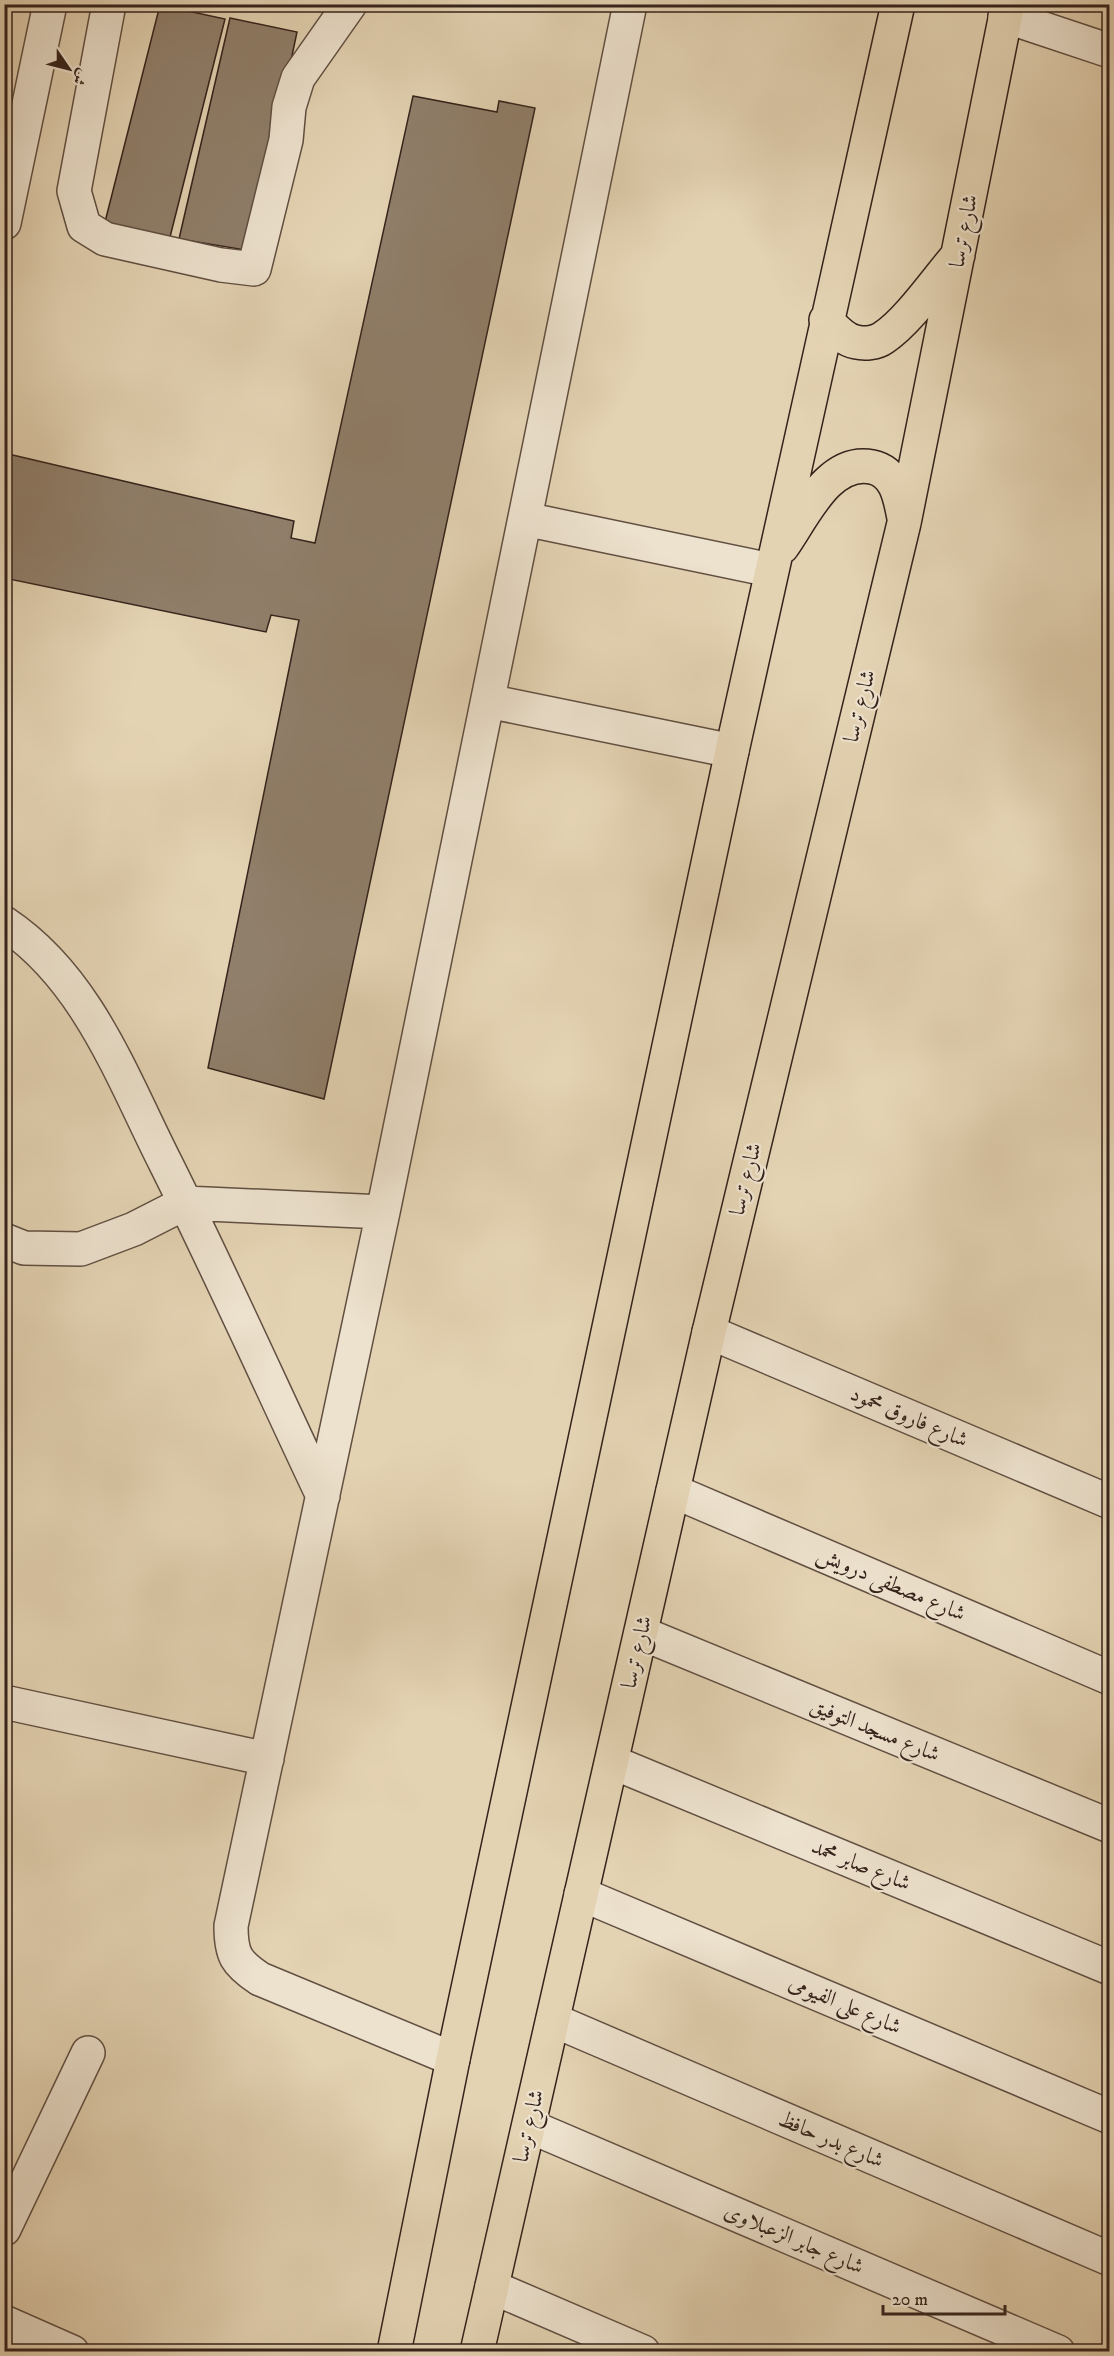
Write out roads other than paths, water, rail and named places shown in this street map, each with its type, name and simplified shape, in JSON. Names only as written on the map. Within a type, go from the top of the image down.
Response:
[{"type":"main road","points":[[394,2352],[453,2059],[732,751],[898,4]]},
{"type":"main road","name":"شارع ترسا","points":[[477,2352],[709,1332],[904,523],[960,253],[1006,10]]},
{"type":"main road","points":[[826,320],[841,335],[854,342],[868,343],[881,339],[902,320],[960,253]]},
{"type":"main road","points":[[772,565],[831,478],[845,468],[862,465],[878,468],[892,479],[900,494],[904,523]]},
{"type":"street","points":[[4,223],[50,4]]},
{"type":"street","points":[[109,4],[74,191],[84,226],[105,239],[220,265],[254,269],[286,140],[289,108],[298,78],[350,4]]},
{"type":"street","points":[[453,2059],[260,1979],[241,1967],[231,1947],[231,1926],[383,1212],[630,4]]},
{"type":"street","points":[[1006,10],[1110,51]]},
{"type":"street","points":[[525,519],[772,565]]},
{"type":"street","points":[[488,701],[732,751]]},
{"type":"street","points":[[10,934],[62,975],[95,1022],[185,1203],[322,1496]]},
{"type":"street","points":[[4,1240],[24,1248],[81,1249],[134,1229],[185,1203],[383,1212]]},
{"type":"street","name":"شارع فاروق محمود","points":[[709,1332],[1110,1502]]},
{"type":"street","name":"شارع مصطفى درويش","points":[[673,1491],[1110,1678]]},
{"type":"street","name":"شارع مسجد التوفيق","points":[[641,1634],[1110,1827]]},
{"type":"street","points":[[4,1702],[267,1759]]},
{"type":"street","name":"شارع صابر محمد","points":[[612,1762],[1110,1968]]},
{"type":"street","name":"شارع على الفيومى","points":[[581,1894],[1110,2117]]},
{"type":"street","name":"شارع بدر حافظ","points":[[553,2020],[1110,2259]]},
{"type":"street","points":[[4,2229],[88,2053]]},
{"type":"street","name":"شارع جابر الزعبلاوى","points":[[529,2126],[1058,2352]]},
{"type":"street","points":[[492,2287],[643,2352]]},
{"type":"street","points":[[4,2322],[72,2352]]}]
